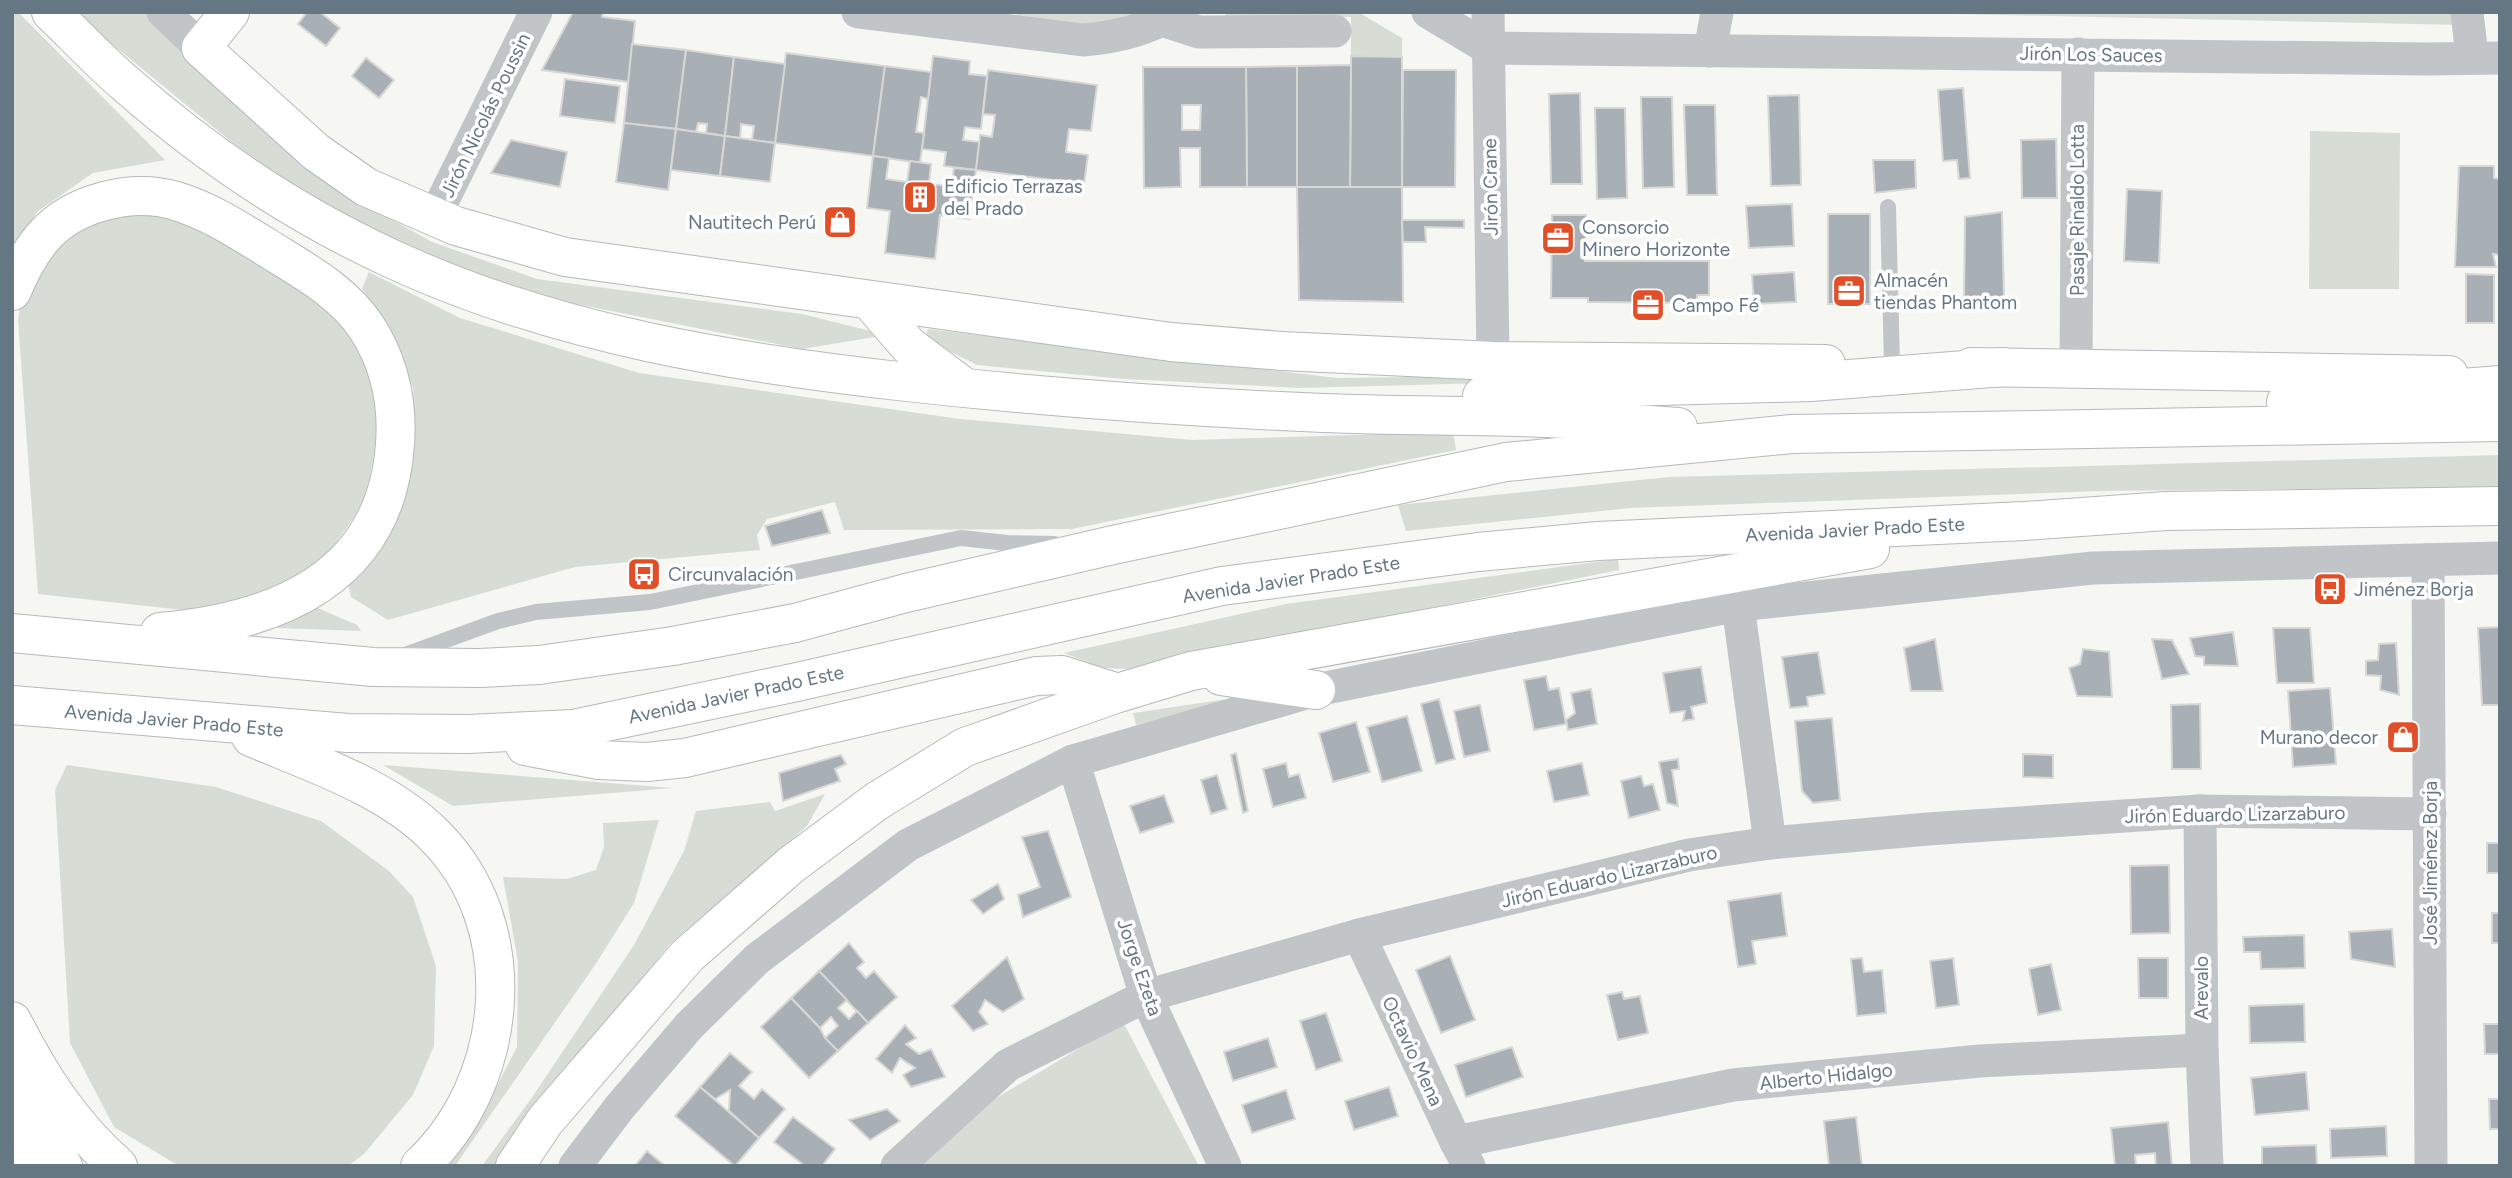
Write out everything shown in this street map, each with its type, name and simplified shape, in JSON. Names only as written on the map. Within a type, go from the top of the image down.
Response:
[{"type":"main road","points":[[51,12],[125,84],[198,144],[318,221],[408,267],[516,308],[603,333],[702,353],[830,374],[1176,405],[1327,413],[1550,418],[1792,434],[2500,422]]},
{"type":"main road","points":[[230,12],[201,48],[316,152],[366,187],[434,218],[565,257],[1171,342],[1282,351],[1493,361],[2076,367],[2500,376]]},
{"type":"main road","points":[[12,291],[34,248],[51,229],[74,213],[129,197],[172,200],[191,206],[236,230],[337,294],[366,327],[377,345],[394,398],[394,458],[386,497],[366,536],[330,576],[273,609],[221,624],[187,630],[78,639]]},
{"type":"main road","points":[[870,301],[909,346],[965,388]]},
{"type":"main road","points":[[1327,413],[1546,389],[1811,382],[2004,367]]},
{"type":"main road","points":[[2005,431],[2221,407],[2500,385]]},
{"type":"main road","points":[[12,633],[373,667],[480,668],[539,665],[673,646],[795,623],[906,593],[1113,545],[1506,462],[1792,434]]},
{"type":"main road","name":"Avenida Javier Prado Este","points":[[12,705],[348,733],[468,734],[573,729],[810,679],[1222,586],[1361,566],[1598,541],[2024,521],[2166,511],[2500,506]]},
{"type":"main road","points":[[2166,511],[2500,517]]},
{"type":"main road","points":[[515,1166],[545,1121],[687,956],[791,865],[877,801],[965,747],[1118,693],[1191,671],[2024,521]]},
{"type":"main road","points":[[1191,671],[1316,690]]},
{"type":"main road","points":[[468,734],[599,760],[647,762],[685,758],[1035,676],[1070,677],[1118,693]]},
{"type":"main road","points":[[220,724],[388,799],[434,834],[463,871],[475,892],[494,960],[494,1015],[489,1046],[482,1070],[461,1116],[419,1166]]},
{"type":"main road","points":[[12,1023],[19,1091],[33,1166]]},
{"type":"main road","points":[[12,1023],[55,1098],[79,1128],[118,1166]]},
{"type":"main road","points":[[19,1091],[63,1166]]},
{"type":"street","points":[[163,12],[201,48]]},
{"type":"street","name":"Jirón Nicolás Poussin","points":[[434,218],[536,12]]},
{"type":"street","points":[[858,12],[1083,40],[1135,32],[1169,16],[1199,32],[1335,31]]},
{"type":"street","points":[[1428,12],[1488,48]]},
{"type":"street","name":"Jirón Crane","points":[[1488,12],[1493,361]]},
{"type":"street","points":[[1710,51],[1717,12]]},
{"type":"street","name":"Jirón Los Sauces","points":[[1488,48],[2426,59],[2486,57],[2467,12]]},
{"type":"street","name":"Pasaje Rinaldo Lotta","points":[[2076,367],[2078,54]]},
{"type":"street","points":[[575,1166],[619,1108],[690,1026],[757,959],[908,845],[1073,761],[1316,690],[1738,605],[2093,568],[2500,558]]},
{"type":"street","name":"José Jiménez Borja","points":[[2428,561],[2431,1166]]},
{"type":"street","points":[[1738,605],[1770,843]]},
{"type":"street","name":"Jorge Ezeta","points":[[1073,761],[1146,996],[1225,1166]]},
{"type":"street","name":"Jirón Eduardo Lizarzaburo","points":[[897,1166],[1008,1065],[1146,996],[1359,935],[1689,855],[1770,843],[2065,818],[2200,811],[2430,814]]},
{"type":"street","name":"Arevalo","points":[[2200,811],[2202,1050],[2207,1166]]},
{"type":"street","name":"Octavio Mena","points":[[1359,935],[1462,1154]]},
{"type":"street","name":"Alberto Hidalgo","points":[[1462,1154],[1733,1085],[1980,1061],[2202,1050]]},
{"type":"lane","points":[[1888,207],[1892,365]]},
{"type":"lane","points":[[373,667],[498,621],[536,612],[650,602],[961,538],[1007,543],[1113,545]]},
{"type":"shaded area","points":[[12,12],[18,12],[165,160],[93,173],[37,212],[12,255]]},
{"type":"shaded area","points":[[78,12],[153,12],[358,200],[432,242],[537,279],[802,314],[887,335],[802,349],[551,299],[420,254],[290,190],[101,35]]},
{"type":"shaded area","points":[[1017,12],[1145,12],[1096,25],[1016,20]]},
{"type":"shaded area","points":[[1228,12],[1358,12],[1402,38],[1402,57],[1351,56],[1351,17],[1221,19]]},
{"type":"shaded area","points":[[1867,12],[2462,12],[2463,25]]},
{"type":"shaded area","points":[[2310,131],[2400,133],[2399,289],[2309,289]]},
{"type":"shaded area","points":[[123,213],[184,219],[327,305],[356,343],[372,383],[378,431],[364,498],[353,519],[329,552],[275,592],[200,612],[38,594],[18,320],[21,301],[40,262],[79,229]]},
{"type":"shaded area","points":[[369,272],[460,318],[639,373],[960,419],[1192,440],[1453,432],[1456,450],[1072,529],[844,530],[835,502],[767,519],[757,535],[760,550],[575,567],[388,620],[351,597],[348,583],[414,434],[413,388],[394,336],[362,289]]},
{"type":"shaded area","points":[[928,329],[1337,378],[1561,375],[1559,381],[1299,388],[1124,379],[977,365],[925,339]]},
{"type":"shaded area","points":[[2500,455],[2500,487],[2100,491],[1630,508],[1406,531],[1398,505],[1669,477]]},
{"type":"shaded area","points":[[1618,559],[1619,570],[1128,669],[1102,668],[1064,653],[1286,604]]},
{"type":"shaded area","points":[[311,605],[357,625],[361,631],[277,628],[279,622]]},
{"type":"shaded area","points":[[1268,693],[1136,725],[1133,713]]},
{"type":"shaded area","points":[[67,765],[216,787],[321,821],[389,871],[413,897],[436,966],[434,1046],[413,1095],[364,1154],[348,1166],[179,1166],[114,1127],[70,1043],[55,790]]},
{"type":"shaded area","points":[[383,765],[673,788],[453,806]]},
{"type":"shaded area","points":[[825,794],[807,826],[670,944],[612,1016],[500,1166],[482,1166],[533,1096],[634,945],[684,851],[696,811],[770,802],[775,811]]},
{"type":"shaded area","points":[[659,820],[634,903],[595,965],[455,1166],[437,1166],[482,1115],[517,1047],[518,962],[503,877],[567,879],[596,870],[604,847],[603,823]]},
{"type":"shaded area","points":[[1123,1022],[1199,1166],[918,1166],[988,1103]]},
{"type":"building","points":[[307,12],[320,12],[340,28],[326,46],[298,24]]},
{"type":"building","points":[[573,12],[603,12],[602,17],[635,21],[629,82],[542,70]]},
{"type":"building","points":[[632,44],[686,50],[676,129],[624,123]]},
{"type":"building","points":[[686,50],[734,57],[725,136],[706,133],[707,124],[698,123],[696,132],[676,129]]},
{"type":"building","points":[[786,53],[885,66],[873,156],[775,143]]},
{"type":"building","points":[[933,56],[970,61],[969,74],[987,76],[981,129],[965,127],[963,140],[980,142],[976,170],[944,166],[946,152],[922,149]]},
{"type":"building","points":[[1351,56],[1402,57],[1402,187],[1350,187]]},
{"type":"building","points":[[734,57],[785,64],[775,143],[752,140],[754,126],[741,124],[740,138],[725,136]]},
{"type":"building","points":[[366,58],[394,80],[379,98],[352,76]]},
{"type":"building","points":[[1351,65],[1350,187],[1297,187],[1297,66]]},
{"type":"building","points":[[885,66],[931,72],[928,99],[921,97],[916,132],[924,133],[920,163],[873,156]]},
{"type":"building","points":[[1297,66],[1297,187],[1247,187],[1246,67]]},
{"type":"building","points":[[1143,67],[1246,67],[1247,187],[1200,187],[1200,148],[1180,148],[1181,187],[1144,188]],"holes":[[[1182,105],[1201,105],[1200,130],[1182,130]]]},
{"type":"building","points":[[988,70],[1097,85],[1091,131],[1069,129],[1066,152],[1088,155],[1084,184],[976,170],[980,135],[992,137],[995,115],[983,114]]},
{"type":"building","points":[[1403,70],[1456,70],[1455,187],[1402,187]]},
{"type":"building","points":[[565,79],[620,86],[615,123],[560,116]]},
{"type":"building","points":[[1963,88],[1970,178],[1959,179],[1957,160],[1943,161],[1938,90]]},
{"type":"building","points":[[1580,93],[1582,184],[1551,184],[1549,94]]},
{"type":"building","points":[[1799,95],[1801,185],[1771,186],[1768,96]]},
{"type":"building","points":[[1641,97],[1672,97],[1674,187],[1643,188]]},
{"type":"building","points":[[1684,105],[1715,105],[1717,195],[1687,195]]},
{"type":"building","points":[[1595,108],[1625,108],[1627,198],[1597,199]]},
{"type":"building","points":[[624,123],[676,129],[668,190],[616,182]]},
{"type":"building","points":[[676,129],[725,136],[720,176],[671,170]]},
{"type":"building","points":[[725,136],[775,143],[770,182],[720,176]]},
{"type":"building","points":[[2056,139],[2057,198],[2022,198],[2021,140]]},
{"type":"building","points":[[511,140],[567,152],[560,187],[491,173]]},
{"type":"building","name":"Edificio Terrazas del Prado","points":[[873,156],[889,158],[886,179],[907,182],[910,161],[931,164],[929,184],[951,186],[954,168],[976,170],[969,219],[940,215],[935,259],[885,253],[890,211],[867,208]]},
{"type":"building","points":[[1873,160],[1915,160],[1916,188],[1875,193]]},
{"type":"building","points":[[2459,166],[2494,166],[2494,178],[2500,179],[2500,255],[2493,254],[2496,267],[2455,267]]},
{"type":"building","points":[[1297,187],[1402,187],[1403,302],[1299,300]]},
{"type":"building","points":[[2127,189],[2162,191],[2159,263],[2124,261]]},
{"type":"building","points":[[1792,204],[1794,246],[1749,248],[1746,206]]},
{"type":"building","points":[[2002,212],[2004,300],[1964,301],[1965,217]]},
{"type":"building","points":[[1828,214],[1870,214],[1870,304],[1828,304]]},
{"type":"building","points":[[1552,215],[1586,215],[1585,261],[1709,261],[1709,295],[1697,295],[1697,303],[1588,302],[1588,298],[1551,298]]},
{"type":"building","points":[[1402,220],[1464,220],[1464,228],[1425,227],[1426,242],[1403,242]]},
{"type":"building","points":[[1794,272],[1796,302],[1754,304],[1752,275]]},
{"type":"building","points":[[2466,274],[2494,275],[2494,323],[2466,323]]},
{"type":"building","points":[[822,510],[830,533],[772,546],[765,526]]},
{"type":"building","points":[[2500,627],[2500,705],[2482,705],[2478,628]]},
{"type":"building","points":[[2273,628],[2310,628],[2314,683],[2277,683]]},
{"type":"building","points":[[2233,632],[2238,666],[2204,665],[2204,657],[2195,656],[2190,638]]},
{"type":"building","points":[[1935,639],[1943,691],[1911,691],[1904,648]]},
{"type":"building","points":[[2152,639],[2172,640],[2189,674],[2162,679]]},
{"type":"building","points":[[2396,643],[2399,695],[2380,690],[2381,676],[2366,675],[2366,661],[2378,660],[2379,644]]},
{"type":"building","points":[[2083,649],[2109,652],[2112,697],[2077,696],[2069,668],[2080,664]]},
{"type":"building","points":[[1818,652],[1825,694],[1807,697],[1808,706],[1790,708],[1782,657]]},
{"type":"building","points":[[1701,667],[1707,703],[1691,707],[1694,719],[1683,721],[1685,711],[1670,713],[1663,673]]},
{"type":"building","points":[[1546,676],[1549,690],[1559,688],[1566,724],[1534,730],[1524,680]]},
{"type":"building","points":[[2330,688],[2336,764],[2293,767],[2288,691]]},
{"type":"building","points":[[1591,689],[1597,724],[1568,730],[1566,720],[1575,713],[1571,693]]},
{"type":"building","points":[[1439,699],[1455,759],[1436,764],[1421,704]]},
{"type":"building","points":[[2200,704],[2201,769],[2172,769],[2171,705]]},
{"type":"building","points":[[1480,705],[1490,751],[1464,757],[1454,711]]},
{"type":"building","points":[[1407,716],[1422,771],[1382,782],[1367,727]]},
{"type":"building","points":[[1832,718],[1840,800],[1813,803],[1802,791],[1795,721]]},
{"type":"building","points":[[1356,722],[1370,772],[1333,782],[1319,733]]},
{"type":"building","points":[[1236,753],[1248,811],[1243,813],[1231,755]]},
{"type":"building","points":[[2023,754],[2053,755],[2053,778],[2023,777]]},
{"type":"building","points":[[841,755],[846,764],[835,769],[840,781],[783,801],[779,773]]},
{"type":"building","points":[[1678,759],[1679,769],[1672,770],[1678,806],[1667,803],[1659,762]]},
{"type":"building","points":[[1286,763],[1289,777],[1299,774],[1306,798],[1273,807],[1263,769]]},
{"type":"building","points":[[1582,763],[1589,795],[1554,802],[1547,771]]},
{"type":"building","points":[[1217,775],[1227,809],[1211,814],[1201,780]]},
{"type":"building","points":[[1641,776],[1644,786],[1653,784],[1660,810],[1629,818],[1621,781]]},
{"type":"building","points":[[1164,795],[1174,822],[1140,833],[1130,806]]},
{"type":"building","points":[[1048,831],[1071,897],[1023,917],[1018,895],[1040,887],[1022,837]]},
{"type":"building","points":[[2487,843],[2500,843],[2500,873],[2487,873]]},
{"type":"building","points":[[2169,865],[2170,933],[2131,934],[2130,866]]},
{"type":"building","points":[[998,884],[1004,899],[983,914],[971,900]]},
{"type":"building","points":[[1781,893],[1787,936],[1752,941],[1756,964],[1738,967],[1728,901]]},
{"type":"building","points":[[2492,913],[2500,913],[2500,943],[2492,943]]},
{"type":"building","points":[[2392,929],[2395,967],[2351,959],[2349,932]]},
{"type":"building","points":[[2304,935],[2305,968],[2261,969],[2260,952],[2244,952],[2243,937]]},
{"type":"building","points":[[849,943],[864,962],[857,968],[866,978],[874,971],[897,997],[868,1023],[819,971]]},
{"type":"building","points":[[1450,956],[1475,1020],[1441,1033],[1416,970]]},
{"type":"building","points":[[1007,957],[1024,999],[1003,1012],[985,1000],[979,1012],[988,1024],[973,1031],[952,1006]]},
{"type":"building","points":[[1862,958],[1864,972],[1882,970],[1886,1013],[1857,1016],[1851,959]]},
{"type":"building","points":[[1953,958],[1959,1005],[1936,1008],[1930,961]]},
{"type":"building","points":[[2138,958],[2168,958],[2168,998],[2139,998]]},
{"type":"building","points":[[2051,964],[2061,1010],[2038,1015],[2029,969]]},
{"type":"building","points":[[819,971],[847,1000],[838,1008],[849,1019],[857,1011],[868,1023],[838,1051],[825,1038],[838,1026],[831,1017],[820,1028],[791,998]]},
{"type":"building","points":[[1622,992],[1624,999],[1640,996],[1648,1033],[1618,1040],[1607,995]]},
{"type":"building","points":[[791,998],[838,1051],[809,1078],[761,1027]]},
{"type":"building","points":[[2304,1004],[2305,1042],[2250,1043],[2249,1006]]},
{"type":"building","points":[[1326,1013],[1342,1061],[1316,1070],[1300,1021]]},
{"type":"building","points":[[2484,1024],[2500,1024],[2500,1054],[2485,1054]]},
{"type":"building","points":[[905,1025],[916,1038],[906,1044],[919,1054],[931,1049],[945,1077],[911,1087],[903,1075],[915,1068],[900,1058],[892,1073],[876,1059]]},
{"type":"building","points":[[1268,1038],[1277,1067],[1233,1081],[1224,1052]]},
{"type":"building","points":[[1512,1047],[1523,1077],[1466,1097],[1455,1065]]},
{"type":"building","points":[[730,1053],[752,1072],[739,1086],[754,1099],[762,1089],[785,1109],[759,1138],[729,1111],[730,1090],[715,1099],[700,1087]]},
{"type":"building","points":[[2306,1072],[2309,1110],[2255,1115],[2251,1078]]},
{"type":"building","points":[[700,1087],[759,1138],[735,1166],[675,1116]]},
{"type":"building","points":[[1389,1087],[1398,1116],[1354,1130],[1345,1101]]},
{"type":"building","points":[[1286,1090],[1295,1119],[1252,1133],[1242,1105]]},
{"type":"building","points":[[2489,1099],[2500,1099],[2500,1129],[2490,1129]]},
{"type":"building","points":[[887,1109],[900,1121],[870,1140],[849,1120]]},
{"type":"building","points":[[793,1117],[835,1149],[822,1166],[805,1166],[774,1142]]},
{"type":"building","points":[[1856,1117],[1862,1166],[1829,1166],[1824,1121]]},
{"type":"building","points":[[2168,1122],[2172,1166],[2156,1166],[2155,1153],[2135,1155],[2136,1166],[2115,1166],[2111,1128]]},
{"type":"building","points":[[2386,1126],[2387,1156],[2331,1158],[2330,1129]]},
{"type":"building","points":[[2316,1145],[2317,1166],[2262,1166],[2262,1147]]},
{"type":"building","points":[[647,1151],[665,1166],[635,1166]]},
{"type":"place","name":"Edificio Terrazas del Prado","points":[[920,197]]},
{"type":"place","name":"Nautitech Perú","points":[[840,222]]},
{"type":"place","name":"Consorcio Minero Horizonte","points":[[1558,238]]},
{"type":"place","name":"Almacén tiendas Phantom","points":[[1849,291]]},
{"type":"place","name":"Campo Fé","points":[[1648,305]]},
{"type":"place","name":"Circunvalación","points":[[644,574]]},
{"type":"place","name":"Jiménez Borja","points":[[2330,589]]},
{"type":"place","name":"Murano decor","points":[[2403,737]]}]
